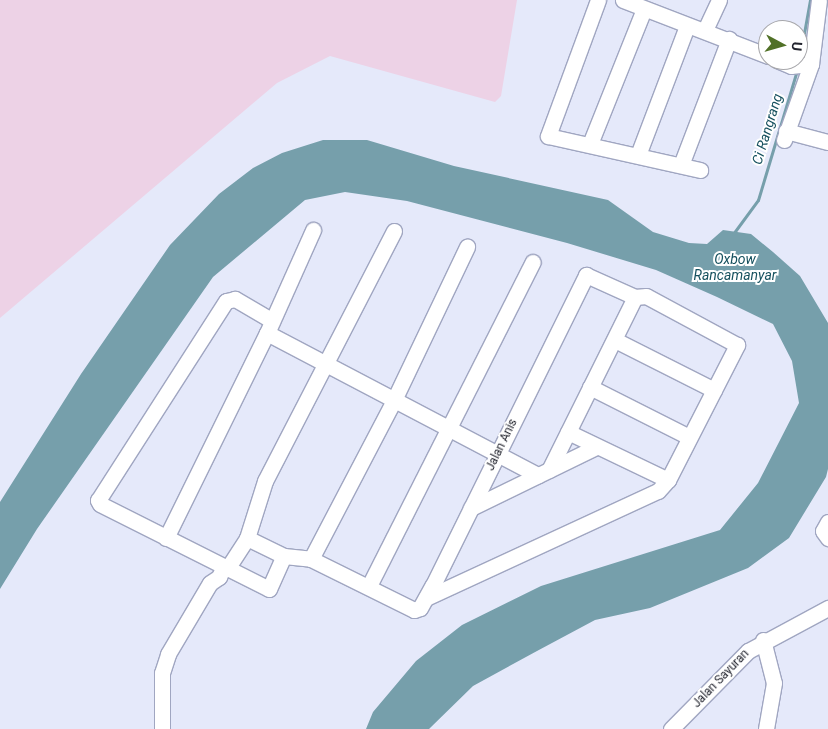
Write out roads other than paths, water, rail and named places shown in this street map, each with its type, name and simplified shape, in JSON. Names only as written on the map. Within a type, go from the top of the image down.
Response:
[{"type":"street","points":[[598,0],[548,134],[700,170]]},
{"type":"street","points":[[623,0],[686,26],[705,30],[758,52]]},
{"type":"street","points":[[705,30],[719,0]]},
{"type":"street","points":[[808,29],[819,0]]},
{"type":"street","points":[[590,144],[644,8]]},
{"type":"street","points":[[638,156],[686,26]]},
{"type":"street","points":[[680,165],[729,39]]},
{"type":"street","points":[[794,70],[785,136],[828,142]]},
{"type":"street","points":[[166,538],[269,326],[313,230]]},
{"type":"street","points":[[162,729],[162,673],[168,654],[210,583],[219,577],[222,567],[247,538],[265,480],[394,231]]},
{"type":"street","points":[[311,559],[394,400],[467,247]]},
{"type":"street","points":[[247,538],[284,556],[311,559],[369,586],[533,262]]},
{"type":"street","name":"Jalan Anis","points":[[369,586],[414,610],[420,608],[586,275],[635,297]]},
{"type":"street","points":[[426,598],[658,491],[668,480],[738,345],[646,296],[635,297],[568,432],[543,472]]},
{"type":"street","points":[[284,556],[269,589],[100,504],[99,497],[226,301],[236,299],[269,326],[326,364],[497,454],[543,472]]},
{"type":"street","points":[[615,340],[714,390]]},
{"type":"street","points":[[590,387],[689,437]]},
{"type":"street","points":[[568,432],[668,480]]},
{"type":"street","points":[[471,508],[596,446]]},
{"type":"street","points":[[828,522],[823,531],[828,538]]},
{"type":"street","name":"Jalan Sayuran","points":[[671,729],[748,651],[763,640],[828,608]]},
{"type":"street","points":[[763,640],[774,683],[766,729]]},
{"type":"water","name":"Oxbow Rancamanyar","points":[[323,140],[367,140],[454,166],[608,200],[653,232],[689,243],[707,244],[723,230],[751,234],[773,252],[800,276],[828,323],[828,469],[826,477],[789,538],[748,568],[650,608],[595,620],[473,686],[429,729],[366,729],[373,712],[416,661],[462,625],[541,586],[720,530],[758,483],[799,403],[792,361],[773,324],[717,297],[656,270],[567,243],[407,201],[345,192],[305,200],[213,277],[37,529],[0,589],[0,502],[81,374],[170,245],[219,194],[253,168],[282,153]]},
{"type":"waterway","name":"Ci Rangrang","points":[[806,20],[810,0]]},
{"type":"waterway","name":"Ci Rangrang","points":[[733,234],[758,200],[797,70]]}]
